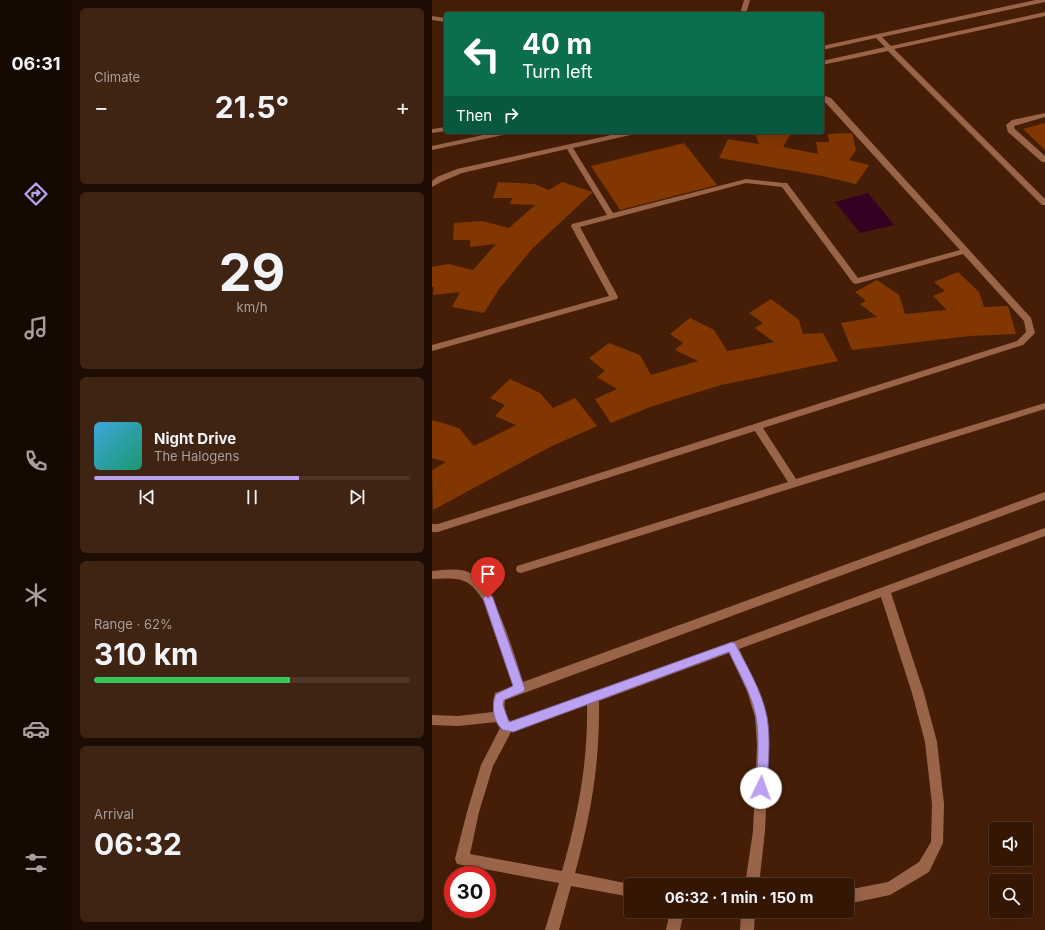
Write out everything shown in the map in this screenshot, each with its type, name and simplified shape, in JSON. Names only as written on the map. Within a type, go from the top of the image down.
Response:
[{"type":"street","points":[[744,12],[747,0]]},
{"type":"street","points":[[824,48],[1045,0]]},
{"type":"street","points":[[824,63],[1045,14]]},
{"type":"street","points":[[432,18],[444,20]]},
{"type":"street","points":[[877,36],[1045,203]]},
{"type":"street","points":[[432,528],[438,528],[1020,343],[1031,333],[1028,320],[828,100],[824,98]]},
{"type":"street","points":[[1045,115],[1015,122],[1010,125],[1011,130],[1045,160]]},
{"type":"street","points":[[432,131],[444,129]]},
{"type":"street","points":[[432,148],[498,134]]},
{"type":"street","points":[[432,186],[440,179],[460,172],[569,147],[612,134]]},
{"type":"street","points":[[569,147],[611,216]]},
{"type":"street","points":[[432,348],[614,297],[575,226],[746,181],[784,185],[856,281],[965,251]]},
{"type":"street","points":[[521,569],[1045,406]]},
{"type":"street","points":[[757,427],[794,484]]},
{"type":"street","points":[[507,727],[500,716],[498,705],[500,697],[1045,496]]},
{"type":"street","points":[[507,727],[513,727],[1045,532]]},
{"type":"street","points":[[432,575],[453,574],[470,576],[480,585],[488,598],[520,689]]},
{"type":"street","points":[[854,896],[890,888],[924,867],[937,843],[938,804],[931,742],[918,694],[885,591]]},
{"type":"street","points":[[732,647],[753,691],[761,717],[763,745],[759,831],[753,878]]},
{"type":"street","points":[[552,930],[584,812],[594,736],[593,698]]},
{"type":"street","points":[[432,720],[458,721],[500,716]]},
{"type":"street","points":[[507,727],[487,765],[462,859],[624,889]]},
{"type":"street","points":[[673,930],[676,918]]},
{"type":"street","points":[[747,930],[748,918]]},
{"type":"shaded area","points":[[868,193],[894,225],[860,233],[835,202]]},
{"type":"building","points":[[1045,123],[1045,150],[1023,129]]},
{"type":"building","points":[[852,133],[856,150],[849,160],[869,165],[856,184],[817,175],[719,158],[728,139],[759,144],[755,134],[790,134],[783,147],[818,154],[816,142],[829,142],[828,134]]},
{"type":"building","points":[[684,143],[717,185],[620,210],[591,166]]},
{"type":"building","points":[[498,182],[534,184],[549,190],[562,182],[593,192],[532,249],[499,289],[484,313],[452,307],[460,292],[433,295],[434,287],[432,287],[432,267],[448,264],[473,270],[496,244],[470,247],[470,240],[453,240],[454,223],[482,221],[509,228],[535,205],[510,204],[512,198],[493,198]]},
{"type":"building","points":[[958,272],[979,292],[984,307],[1008,306],[1016,334],[969,336],[852,350],[841,323],[877,317],[860,304],[866,301],[855,292],[877,280],[899,295],[905,314],[947,310],[933,296],[945,291],[934,282]]},
{"type":"building","points":[[771,299],[799,320],[803,334],[823,333],[838,361],[721,385],[650,407],[611,423],[595,399],[617,389],[597,377],[605,371],[589,358],[609,343],[640,355],[651,375],[698,361],[675,350],[683,343],[670,334],[690,318],[714,330],[727,351],[774,342],[755,328],[763,323],[749,313]]},
{"type":"building","points":[[510,379],[540,393],[553,408],[575,398],[597,426],[550,447],[433,510],[432,470],[446,462],[432,458],[432,420],[459,428],[474,446],[516,425],[495,416],[505,405],[490,398]]},
{"type":"route","points":[[488,598],[520,689],[500,697],[498,705],[500,716],[507,727],[513,727],[732,647],[753,691],[761,717],[763,745],[761,788]]}]
